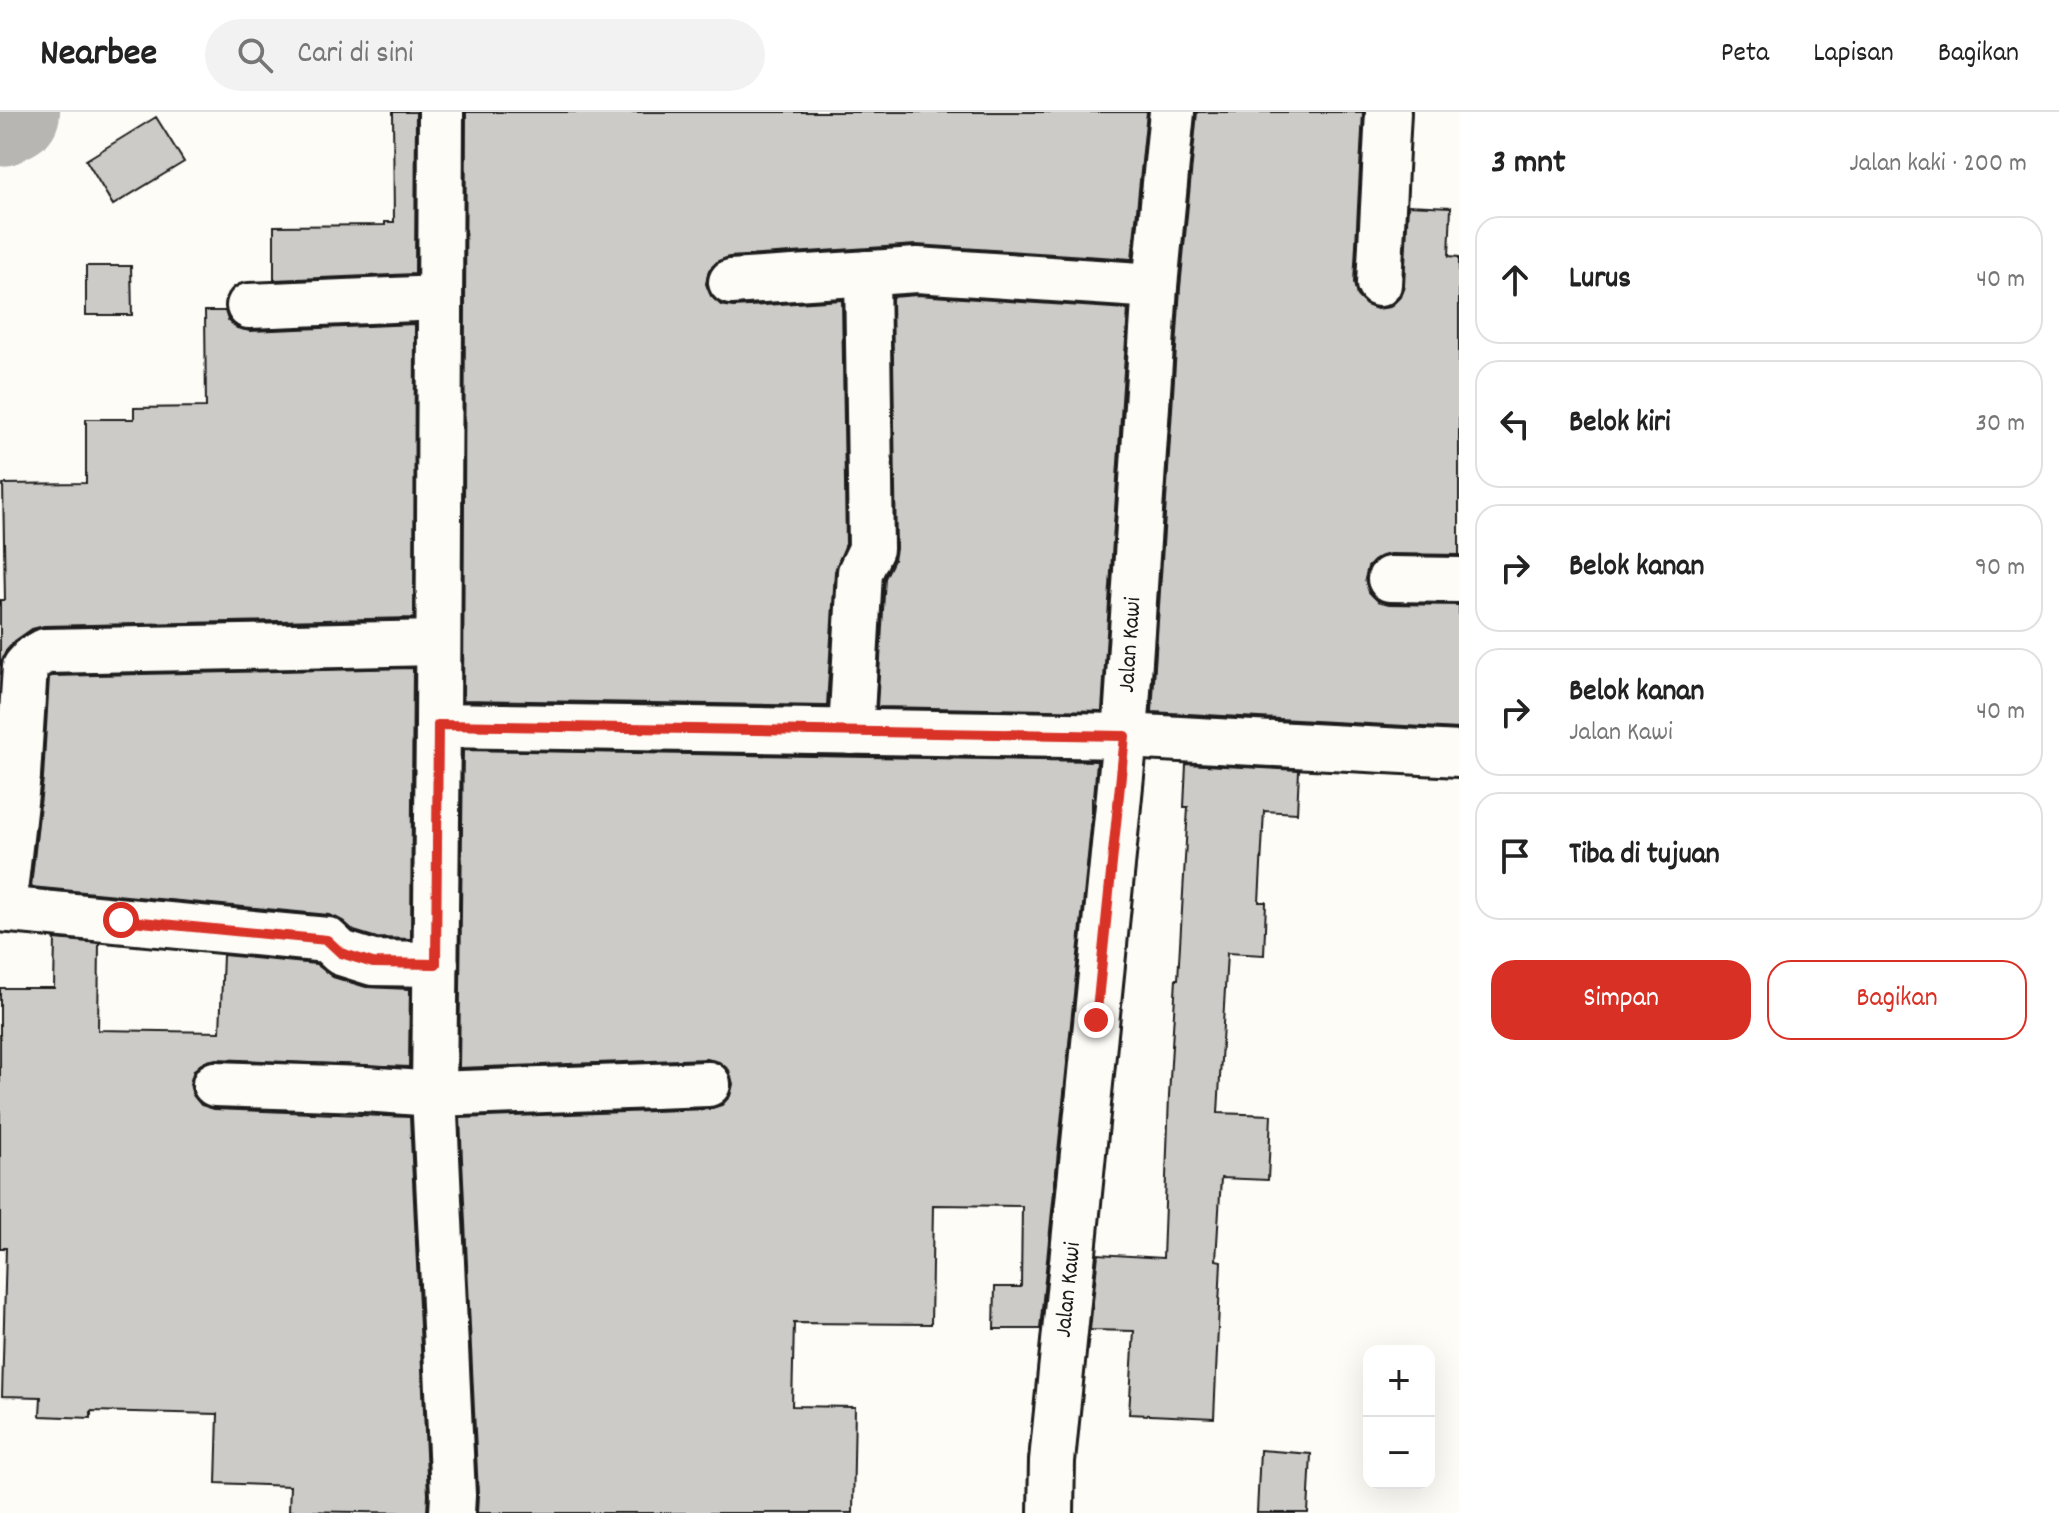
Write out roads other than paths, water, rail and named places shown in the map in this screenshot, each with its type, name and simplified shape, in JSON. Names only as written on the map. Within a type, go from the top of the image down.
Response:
[{"type":"street","points":[[441,112],[434,1094],[453,1479],[452,1513]]},
{"type":"street","name":"Jalan Kawi","points":[[1051,1513],[1052,1461],[1125,736],[1155,286],[1172,112]]},
{"type":"street","points":[[1379,284],[1388,112]]},
{"type":"street","points":[[731,282],[917,270],[1155,286]]},
{"type":"street","points":[[851,732],[860,572],[871,549],[867,273]]},
{"type":"street","points":[[249,306],[440,298]]},
{"type":"street","points":[[1390,579],[1459,580]]},
{"type":"street","points":[[436,964],[373,963],[341,953],[327,940],[1,909],[9,774],[25,667],[33,658],[45,651],[438,643]]},
{"type":"street","points":[[438,725],[1125,736],[1459,754]]},
{"type":"street","points":[[215,1084],[434,1094],[708,1084]]},
{"type":"waterway","points":[[0,119],[13,112]]}]
